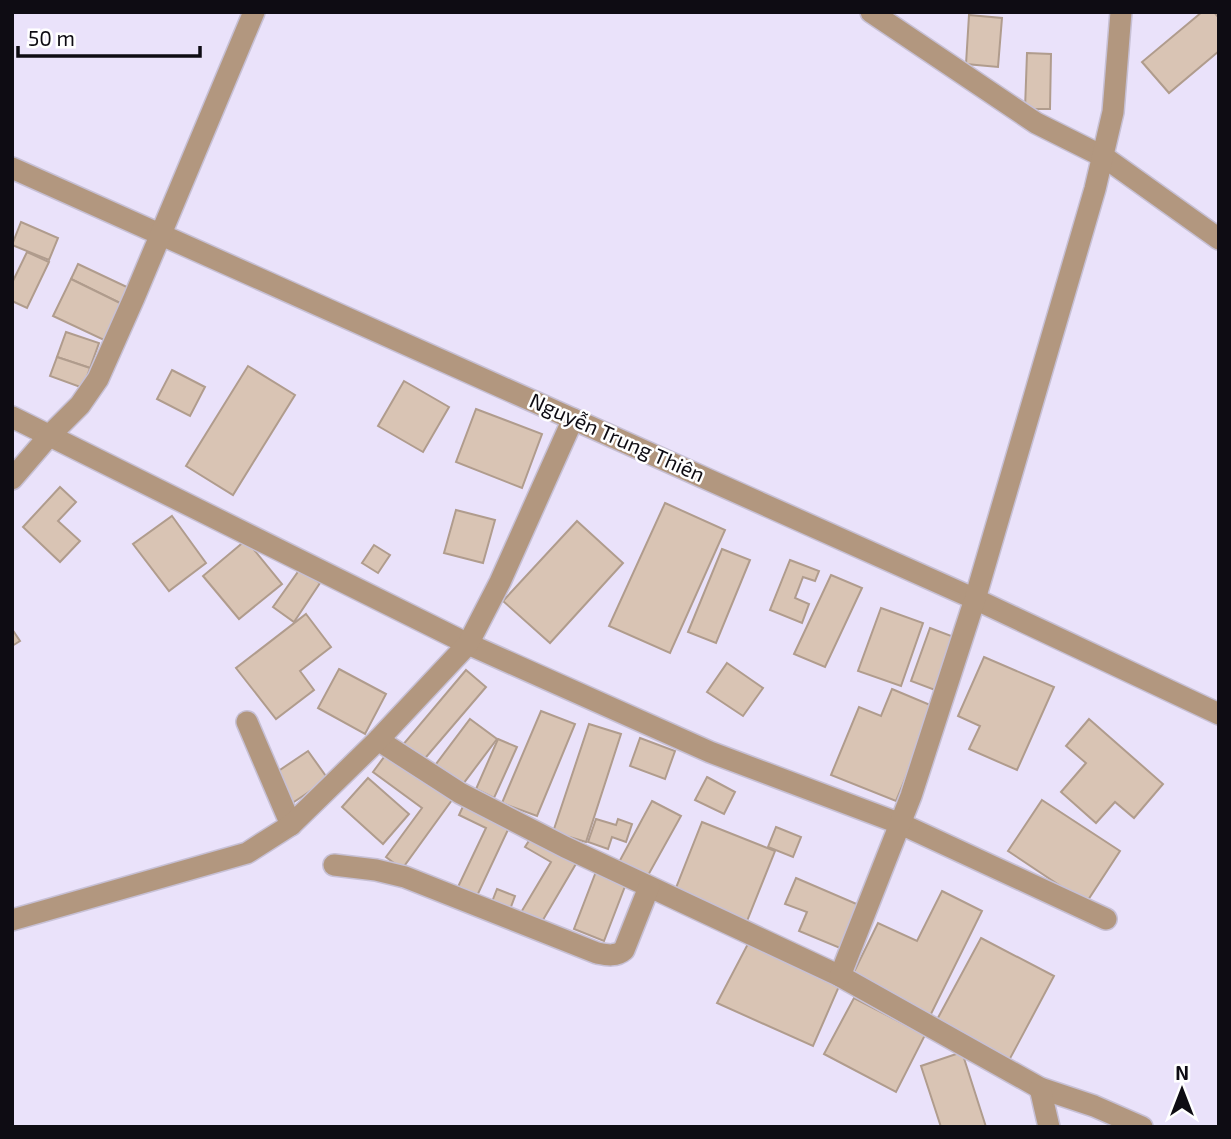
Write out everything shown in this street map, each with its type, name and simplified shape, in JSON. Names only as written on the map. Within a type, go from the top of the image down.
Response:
[{"type":"street","points":[[12,480],[49,436],[80,405],[98,379],[254,12]]},
{"type":"street","points":[[871,12],[1036,123],[1104,157],[1219,239]]},
{"type":"street","points":[[840,976],[901,824],[975,599],[1104,157],[1113,112],[1121,12]]},
{"type":"street","name":"Nguyễn Trung Thiên","points":[[12,168],[975,599],[1219,714]]},
{"type":"street","points":[[12,417],[468,644],[710,752],[901,824],[1106,919]]},
{"type":"street","points":[[12,920],[247,853],[291,825],[378,740],[468,644],[500,582],[573,419]]},
{"type":"street","points":[[247,722],[291,825]]},
{"type":"street","points":[[378,740],[460,793],[649,887],[840,976],[1040,1088],[1094,1106],[1142,1127]]},
{"type":"street","points":[[334,865],[405,877],[597,953],[611,956],[624,950],[649,887]]},
{"type":"street","points":[[1040,1088],[1049,1127]]},
{"type":"building","points":[[1202,12],[1214,12],[1219,18],[1219,51],[1169,93],[1142,62]]},
{"type":"building","points":[[969,15],[1002,18],[998,67],[966,64]]},
{"type":"building","points":[[1027,53],[1051,54],[1050,109],[1025,109]]},
{"type":"building","points":[[21,222],[58,238],[49,260],[12,245]]},
{"type":"building","points":[[27,252],[49,262],[27,308],[12,301],[12,283]]},
{"type":"building","points":[[78,264],[129,288],[122,304],[71,279]]},
{"type":"building","points":[[71,279],[122,304],[104,340],[53,316]]},
{"type":"building","points":[[66,332],[99,343],[90,368],[57,357]]},
{"type":"building","points":[[57,357],[90,368],[83,388],[50,376]]},
{"type":"building","points":[[248,366],[295,395],[233,495],[186,466]]},
{"type":"building","points":[[172,370],[205,387],[190,416],[157,399]]},
{"type":"building","points":[[404,381],[449,407],[423,452],[378,426]]},
{"type":"building","points":[[476,409],[542,434],[522,488],[456,462]]},
{"type":"building","points":[[60,487],[76,502],[58,521],[80,541],[60,562],[23,527]]},
{"type":"building","points":[[665,503],[725,530],[670,653],[609,626]]},
{"type":"building","points":[[456,510],[495,520],[483,563],[444,553]]},
{"type":"building","points":[[172,516],[206,563],[169,591],[133,544]]},
{"type":"building","points":[[577,521],[623,563],[550,643],[503,601]]},
{"type":"building","points":[[246,540],[282,584],[239,619],[203,576]]},
{"type":"building","points":[[374,545],[390,555],[378,573],[362,563]]},
{"type":"building","points":[[722,549],[750,560],[716,643],[688,632]]},
{"type":"building","points":[[790,560],[819,571],[815,581],[803,577],[795,598],[809,604],[802,623],[770,610]]},
{"type":"building","points":[[300,569],[320,583],[294,622],[273,607]]},
{"type":"building","points":[[831,575],[862,588],[825,667],[794,654]]},
{"type":"building","points":[[881,608],[923,623],[901,686],[858,671]]},
{"type":"building","points":[[306,614],[331,647],[300,671],[314,690],[276,719],[236,668]]},
{"type":"building","points":[[930,628],[954,637],[935,690],[911,681]]},
{"type":"building","points":[[12,629],[20,641],[12,646]]},
{"type":"building","points":[[984,657],[1054,687],[1017,770],[969,749],[980,726],[958,716]]},
{"type":"building","points":[[727,663],[763,688],[743,716],[707,692]]},
{"type":"building","points":[[339,669],[386,694],[365,734],[318,708]]},
{"type":"building","points":[[466,670],[486,687],[421,763],[401,747]]},
{"type":"building","points":[[892,689],[935,707],[896,801],[831,775],[859,707],[881,716]]},
{"type":"building","points":[[541,711],[575,724],[537,816],[502,803]]},
{"type":"building","points":[[470,719],[497,739],[460,788],[433,768]]},
{"type":"building","points":[[1089,719],[1163,784],[1134,818],[1115,802],[1096,823],[1061,792],[1086,763],[1066,746]]},
{"type":"building","points":[[589,724],[621,734],[586,842],[553,832]]},
{"type":"building","points":[[640,738],[675,751],[665,779],[630,766]]},
{"type":"building","points":[[498,739],[517,747],[494,798],[476,789]]},
{"type":"building","points":[[308,751],[328,779],[291,804],[271,776]]},
{"type":"building","points":[[387,753],[452,800],[402,869],[386,857],[422,808],[373,772]]},
{"type":"building","points":[[707,777],[735,792],[724,814],[695,800]]},
{"type":"building","points":[[368,778],[409,814],[383,844],[342,807]]},
{"type":"building","points":[[466,800],[512,821],[476,898],[457,889],[486,828],[459,815]]},
{"type":"building","points":[[1042,800],[1120,851],[1086,903],[1008,851]]},
{"type":"building","points":[[652,801],[681,816],[646,879],[618,864]]},
{"type":"building","points":[[596,819],[616,825],[618,819],[632,824],[626,842],[612,837],[608,849],[588,842]]},
{"type":"building","points":[[702,822],[775,851],[747,921],[674,893]]},
{"type":"building","points":[[776,827],[801,837],[793,857],[768,847]]},
{"type":"building","points":[[532,836],[577,862],[540,925],[520,914],[551,862],[525,847]]},
{"type":"building","points":[[597,869],[627,881],[604,941],[574,929]]},
{"type":"building","points":[[796,878],[859,905],[840,948],[799,931],[807,912],[785,904]]},
{"type":"building","points":[[497,889],[515,896],[509,912],[490,907]]},
{"type":"building","points":[[942,891],[982,911],[930,1016],[851,978],[878,923],[917,941]]},
{"type":"building","points":[[751,938],[840,984],[813,1046],[717,1003]]},
{"type":"building","points":[[981,938],[1054,976],[1006,1066],[933,1027]]},
{"type":"building","points":[[854,998],[925,1035],[896,1092],[824,1054]]},
{"type":"building","points":[[962,1052],[986,1127],[941,1127],[921,1066]]}]
